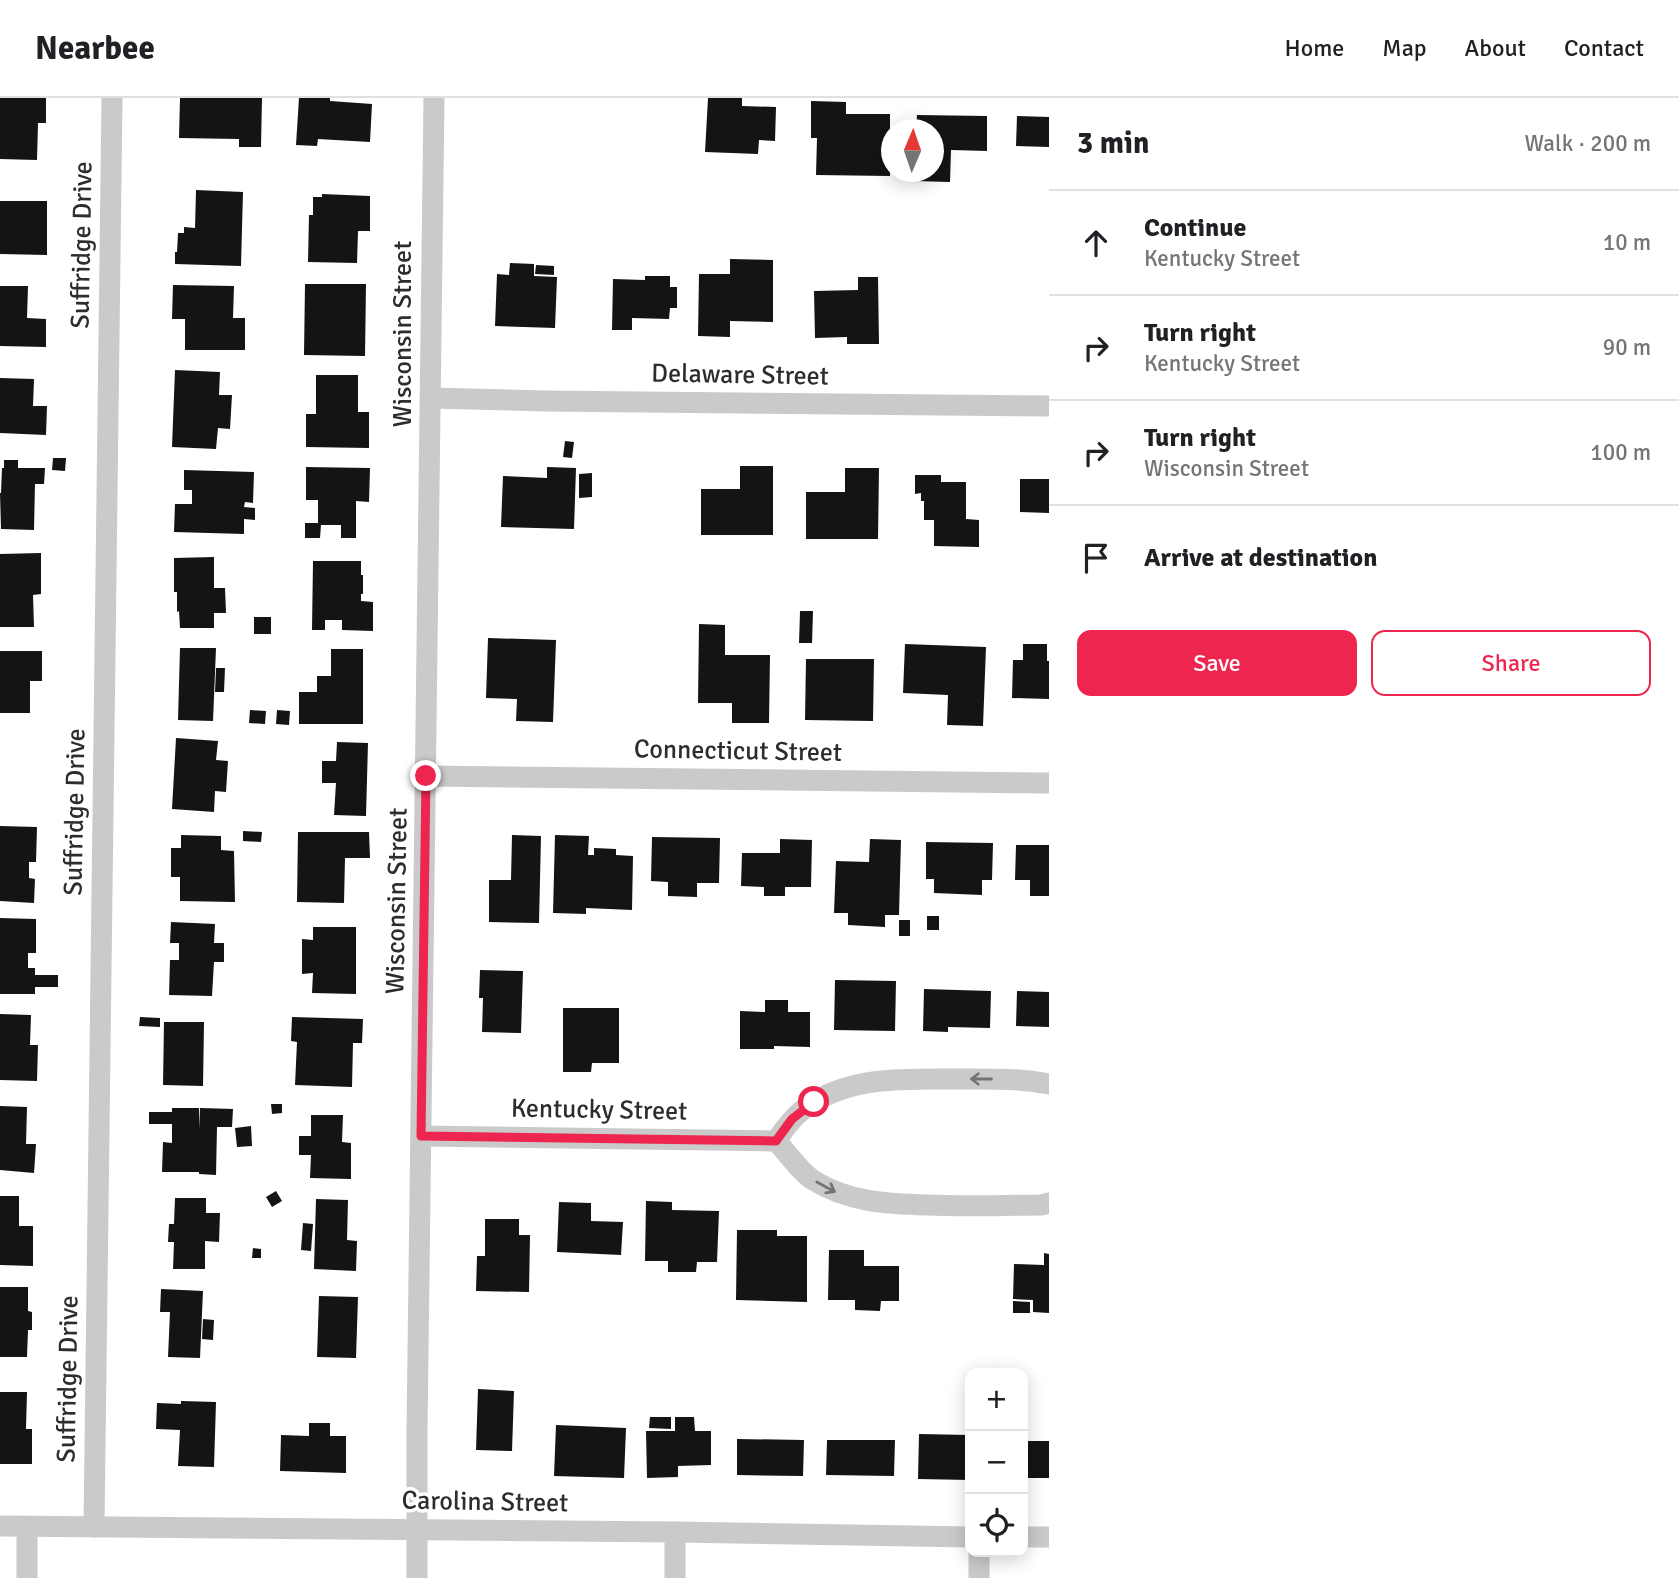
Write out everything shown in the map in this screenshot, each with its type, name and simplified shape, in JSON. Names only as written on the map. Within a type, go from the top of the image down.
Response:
[{"type":"street","name":"Suffridge Drive","points":[[94,1527],[112,98]]},
{"type":"street","name":"Wisconsin Street","points":[[417,1578],[434,98]]},
{"type":"street","name":"Delaware Street","points":[[431,398],[1049,406]]},
{"type":"street","name":"Connecticut Street","points":[[426,776],[1049,783]]},
{"type":"street","points":[[1049,1084],[1018,1079],[902,1079],[872,1082],[842,1089],[814,1102],[792,1119],[776,1141],[810,1178],[833,1192],[862,1200],[948,1206],[1049,1203]]},
{"type":"street","name":"Kentucky Street","points":[[421,1136],[776,1141]]},
{"type":"street","name":"Carolina Street","points":[[0,1526],[965,1537]]},
{"type":"street","points":[[27,1527],[27,1578]]},
{"type":"street","points":[[675,1532],[675,1578]]},
{"type":"street","points":[[1028,1537],[1049,1537]]},
{"type":"street","points":[[979,1557],[979,1578]]},
{"type":"building","points":[[0,98],[46,98],[46,123],[38,123],[37,160],[0,159]]},
{"type":"building","points":[[180,98],[262,98],[261,147],[239,147],[239,139],[179,138]]},
{"type":"building","points":[[299,98],[330,98],[330,101],[372,104],[370,142],[318,139],[317,146],[296,145]]},
{"type":"building","points":[[708,98],[742,98],[742,106],[776,107],[775,141],[759,140],[758,154],[705,152]]},
{"type":"building","points":[[811,101],[846,102],[846,114],[890,114],[890,119],[881,119],[881,176],[816,175],[817,138],[811,138]]},
{"type":"building","points":[[917,115],[987,116],[987,151],[951,150],[950,182],[944,182],[944,119],[917,119]]},
{"type":"building","points":[[1017,116],[1049,117],[1049,147],[1016,146]]},
{"type":"building","points":[[196,190],[243,192],[241,266],[175,264],[178,233],[184,233],[184,227],[195,228]]},
{"type":"building","points":[[322,194],[370,196],[370,231],[358,231],[357,263],[308,262],[309,215],[313,215],[313,197],[322,197]]},
{"type":"building","points":[[0,201],[47,201],[47,255],[0,254]]},
{"type":"building","points":[[730,259],[773,260],[773,322],[730,321],[730,337],[698,336],[699,274],[730,274]]},
{"type":"building","points":[[510,263],[534,264],[534,276],[557,277],[555,328],[495,326],[497,274],[509,275]]},
{"type":"building","points":[[536,265],[554,266],[554,275],[535,274]]},
{"type":"building","points":[[645,276],[670,276],[670,287],[677,287],[677,308],[670,308],[669,319],[632,318],[632,330],[612,330],[613,279],[645,280]]},
{"type":"building","points":[[858,277],[878,277],[879,344],[847,344],[847,337],[815,338],[814,291],[858,290]]},
{"type":"building","points":[[305,284],[366,284],[365,356],[304,355]]},
{"type":"building","points":[[173,285],[234,286],[233,318],[245,318],[245,350],[185,350],[185,319],[172,319]]},
{"type":"building","points":[[0,286],[28,286],[27,318],[46,319],[46,347],[0,346]]},
{"type":"building","points":[[175,370],[220,372],[219,395],[232,395],[230,429],[218,428],[216,449],[172,447]]},
{"type":"building","points":[[316,375],[358,375],[358,412],[369,412],[369,448],[306,447],[306,414],[316,414]]},
{"type":"building","points":[[0,378],[34,379],[33,406],[47,406],[46,435],[0,433]]},
{"type":"building","points":[[565,441],[574,442],[572,458],[563,457]]},
{"type":"building","points":[[53,458],[66,458],[65,471],[52,470]]},
{"type":"building","points":[[4,460],[18,460],[18,468],[45,468],[44,484],[35,484],[34,530],[1,529],[0,493]]},
{"type":"building","points":[[740,466],[773,466],[773,535],[701,535],[701,489],[740,489]]},
{"type":"building","points":[[306,467],[370,468],[369,502],[356,501],[356,538],[341,538],[341,525],[321,525],[320,538],[305,538],[305,523],[318,523],[318,500],[306,500]]},
{"type":"building","points":[[547,467],[576,468],[574,529],[501,527],[503,476],[547,478]]},
{"type":"building","points":[[845,468],[879,468],[878,539],[806,539],[806,492],[845,492]]},
{"type":"building","points":[[184,470],[254,472],[253,503],[245,502],[244,507],[255,508],[255,520],[244,519],[244,534],[174,532],[175,504],[192,504],[192,490],[184,490]]},
{"type":"building","points":[[592,473],[592,497],[579,498],[579,474]]},
{"type":"building","points":[[915,475],[941,475],[941,482],[966,482],[966,519],[979,520],[979,547],[934,546],[934,520],[924,520],[924,501],[921,501],[921,493],[915,494]]},
{"type":"building","points":[[1020,479],[1049,479],[1049,513],[1020,512]]},
{"type":"building","points":[[41,553],[41,594],[33,595],[34,627],[0,627],[0,554]]},
{"type":"building","points":[[214,557],[214,588],[225,588],[226,613],[214,613],[214,628],[180,628],[177,592],[174,592],[174,558]]},
{"type":"building","points":[[313,561],[361,561],[361,601],[373,602],[373,631],[342,630],[342,620],[325,620],[325,630],[312,630]]},
{"type":"building","points":[[800,611],[813,611],[812,643],[799,643]]},
{"type":"building","points":[[254,617],[271,617],[271,634],[254,634]]},
{"type":"building","points":[[699,624],[725,625],[725,655],[770,655],[769,723],[732,723],[732,703],[698,703]]},
{"type":"building","points":[[488,638],[556,640],[553,722],[516,721],[517,699],[486,698]]},
{"type":"building","points":[[905,644],[986,647],[983,726],[947,725],[948,695],[903,693]]},
{"type":"building","points":[[1023,644],[1047,644],[1049,699],[1012,698],[1013,660],[1023,660]]},
{"type":"building","points":[[180,648],[216,648],[213,721],[178,720]]},
{"type":"building","points":[[331,649],[363,649],[363,724],[299,724],[299,692],[317,692],[317,676],[331,676]]},
{"type":"building","points":[[0,651],[42,651],[42,681],[30,681],[30,713],[0,713]]},
{"type":"building","points":[[806,659],[874,659],[873,721],[805,720]]},
{"type":"building","points":[[216,668],[225,668],[224,692],[215,692]]},
{"type":"building","points":[[250,710],[266,711],[265,724],[249,723]]},
{"type":"building","points":[[277,710],[290,711],[289,725],[276,724]]},
{"type":"building","points":[[176,738],[218,741],[216,760],[228,761],[226,792],[215,791],[214,812],[172,809]]},
{"type":"building","points":[[337,742],[368,743],[366,816],[334,815],[336,783],[322,783],[322,761],[336,761]]},
{"type":"building","points":[[0,826],[37,827],[36,862],[29,862],[29,878],[35,879],[34,903],[0,901]]},
{"type":"building","points":[[243,831],[262,832],[261,842],[243,841]]},
{"type":"building","points":[[298,832],[369,832],[370,858],[345,858],[344,903],[297,902]]},
{"type":"building","points":[[181,835],[221,836],[221,850],[234,851],[235,902],[180,901],[180,877],[171,877],[171,848],[181,848]]},
{"type":"building","points":[[512,835],[541,836],[539,923],[489,922],[489,880],[511,880]]},
{"type":"building","points":[[555,835],[589,836],[588,855],[594,855],[594,848],[616,849],[616,855],[633,856],[632,910],[586,908],[586,914],[553,913]]},
{"type":"building","points":[[652,837],[720,838],[719,883],[697,883],[697,897],[668,896],[668,882],[651,881]]},
{"type":"building","points":[[780,839],[812,840],[811,887],[785,887],[785,896],[764,896],[764,887],[741,886],[742,853],[780,853]]},
{"type":"building","points":[[870,839],[901,840],[899,915],[885,915],[885,927],[848,925],[848,913],[834,913],[836,861],[869,862]]},
{"type":"building","points":[[926,842],[993,843],[992,880],[982,880],[982,895],[934,893],[934,879],[926,879]]},
{"type":"building","points":[[1016,845],[1049,845],[1049,896],[1030,896],[1030,880],[1015,880]]},
{"type":"building","points":[[927,916],[939,916],[939,930],[927,930]]},
{"type":"building","points":[[0,918],[36,919],[36,953],[28,953],[28,968],[35,968],[35,975],[58,975],[58,987],[35,987],[35,994],[0,994]]},
{"type":"building","points":[[899,920],[910,920],[910,936],[899,936]]},
{"type":"building","points":[[171,922],[215,924],[214,943],[224,943],[224,962],[214,962],[212,996],[169,995],[170,960],[179,960],[179,943],[170,943]]},
{"type":"building","points":[[313,927],[356,927],[356,994],[312,993],[313,973],[302,974],[302,939],[313,940]]},
{"type":"building","points":[[480,970],[523,971],[521,1033],[482,1032]]},
{"type":"building","points":[[835,980],[896,981],[895,1031],[834,1030]]},
{"type":"building","points":[[924,989],[991,991],[990,1028],[948,1027],[948,1032],[923,1031]]},
{"type":"building","points":[[1017,991],[1049,992],[1049,1027],[1016,1026]]},
{"type":"building","points":[[765,1000],[788,1000],[788,1012],[810,1012],[810,1047],[740,1049],[740,1011],[765,1012]]},
{"type":"building","points":[[563,1008],[619,1008],[619,1063],[592,1063],[591,1072],[563,1072]]},
{"type":"building","points":[[0,1014],[31,1015],[30,1045],[38,1045],[37,1081],[0,1080]]},
{"type":"building","points":[[140,1017],[160,1018],[160,1027],[139,1026]]},
{"type":"building","points":[[292,1017],[363,1019],[362,1043],[353,1043],[352,1087],[295,1085],[297,1042],[291,1041]]},
{"type":"building","points":[[164,1022],[204,1022],[203,1086],[163,1085]]},
{"type":"building","points":[[271,1104],[282,1104],[282,1113],[272,1114]]},
{"type":"building","points":[[0,1106],[27,1107],[26,1144],[36,1144],[34,1173],[0,1170]]},
{"type":"building","points":[[172,1108],[199,1108],[200,1129],[200,1108],[233,1109],[232,1127],[217,1127],[216,1175],[162,1172],[163,1142],[172,1143],[172,1124],[149,1124],[149,1112],[172,1112]]},
{"type":"building","points":[[311,1115],[343,1115],[342,1142],[351,1143],[351,1179],[310,1178],[311,1155],[299,1155],[299,1136],[311,1136]]},
{"type":"building","points":[[251,1126],[252,1146],[237,1147],[235,1128]]},
{"type":"building","points":[[276,1191],[282,1201],[272,1207],[266,1197]]},
{"type":"building","points":[[0,1196],[19,1196],[19,1226],[33,1226],[33,1266],[0,1265]]},
{"type":"building","points":[[175,1198],[206,1198],[206,1213],[220,1213],[219,1242],[205,1241],[205,1269],[173,1269],[174,1242],[168,1242],[169,1224],[174,1224]]},
{"type":"building","points":[[316,1199],[348,1200],[347,1240],[357,1241],[356,1271],[314,1269]]},
{"type":"building","points":[[646,1201],[672,1202],[672,1210],[719,1211],[717,1262],[697,1262],[696,1272],[668,1272],[668,1261],[645,1261]]},
{"type":"building","points":[[559,1202],[591,1203],[591,1221],[623,1222],[621,1255],[557,1252]]},
{"type":"building","points":[[485,1219],[519,1219],[519,1235],[530,1235],[529,1292],[476,1291],[477,1256],[485,1256]]},
{"type":"building","points":[[303,1223],[313,1224],[311,1251],[301,1250]]},
{"type":"building","points":[[737,1230],[777,1230],[777,1236],[807,1236],[807,1302],[736,1300]]},
{"type":"building","points":[[253,1248],[261,1249],[261,1258],[252,1258]]},
{"type":"building","points":[[829,1250],[864,1250],[864,1266],[899,1266],[899,1301],[881,1301],[880,1311],[855,1310],[855,1300],[828,1300]]},
{"type":"building","points":[[1044,1253],[1049,1254],[1049,1313],[1033,1312],[1033,1300],[1013,1299],[1014,1264],[1044,1265]]},
{"type":"building","points":[[0,1287],[28,1287],[28,1311],[32,1312],[32,1330],[28,1330],[27,1357],[0,1357]]},
{"type":"building","points":[[161,1289],[203,1291],[200,1358],[168,1357],[170,1312],[160,1312]]},
{"type":"building","points":[[319,1296],[358,1297],[356,1358],[317,1357]]},
{"type":"building","points":[[1013,1301],[1030,1302],[1030,1313],[1013,1313]]},
{"type":"building","points":[[203,1319],[214,1320],[213,1340],[202,1339]]},
{"type":"building","points":[[478,1389],[514,1391],[512,1451],[476,1450]]},
{"type":"building","points":[[0,1392],[27,1392],[26,1429],[32,1429],[32,1464],[0,1464]]},
{"type":"building","points":[[181,1401],[216,1402],[214,1467],[178,1466],[180,1430],[156,1429],[157,1403],[181,1404]]},
{"type":"building","points":[[650,1417],[671,1417],[671,1429],[649,1428]]},
{"type":"building","points":[[675,1417],[694,1417],[695,1431],[711,1431],[711,1465],[678,1466],[678,1477],[647,1478],[646,1431],[675,1431]]},
{"type":"building","points":[[309,1423],[330,1423],[330,1436],[346,1436],[346,1473],[280,1471],[281,1435],[309,1436]]},
{"type":"building","points":[[556,1425],[626,1428],[624,1478],[554,1476]]},
{"type":"building","points":[[919,1434],[965,1435],[965,1480],[918,1479]]},
{"type":"building","points":[[737,1439],[804,1440],[803,1476],[737,1475]]},
{"type":"building","points":[[827,1440],[895,1440],[894,1476],[826,1475]]},
{"type":"building","points":[[1028,1441],[1049,1441],[1049,1478],[1028,1478]]},
{"type":"route","points":[[426,776],[421,1136],[776,1141],[792,1119],[814,1102]]}]
